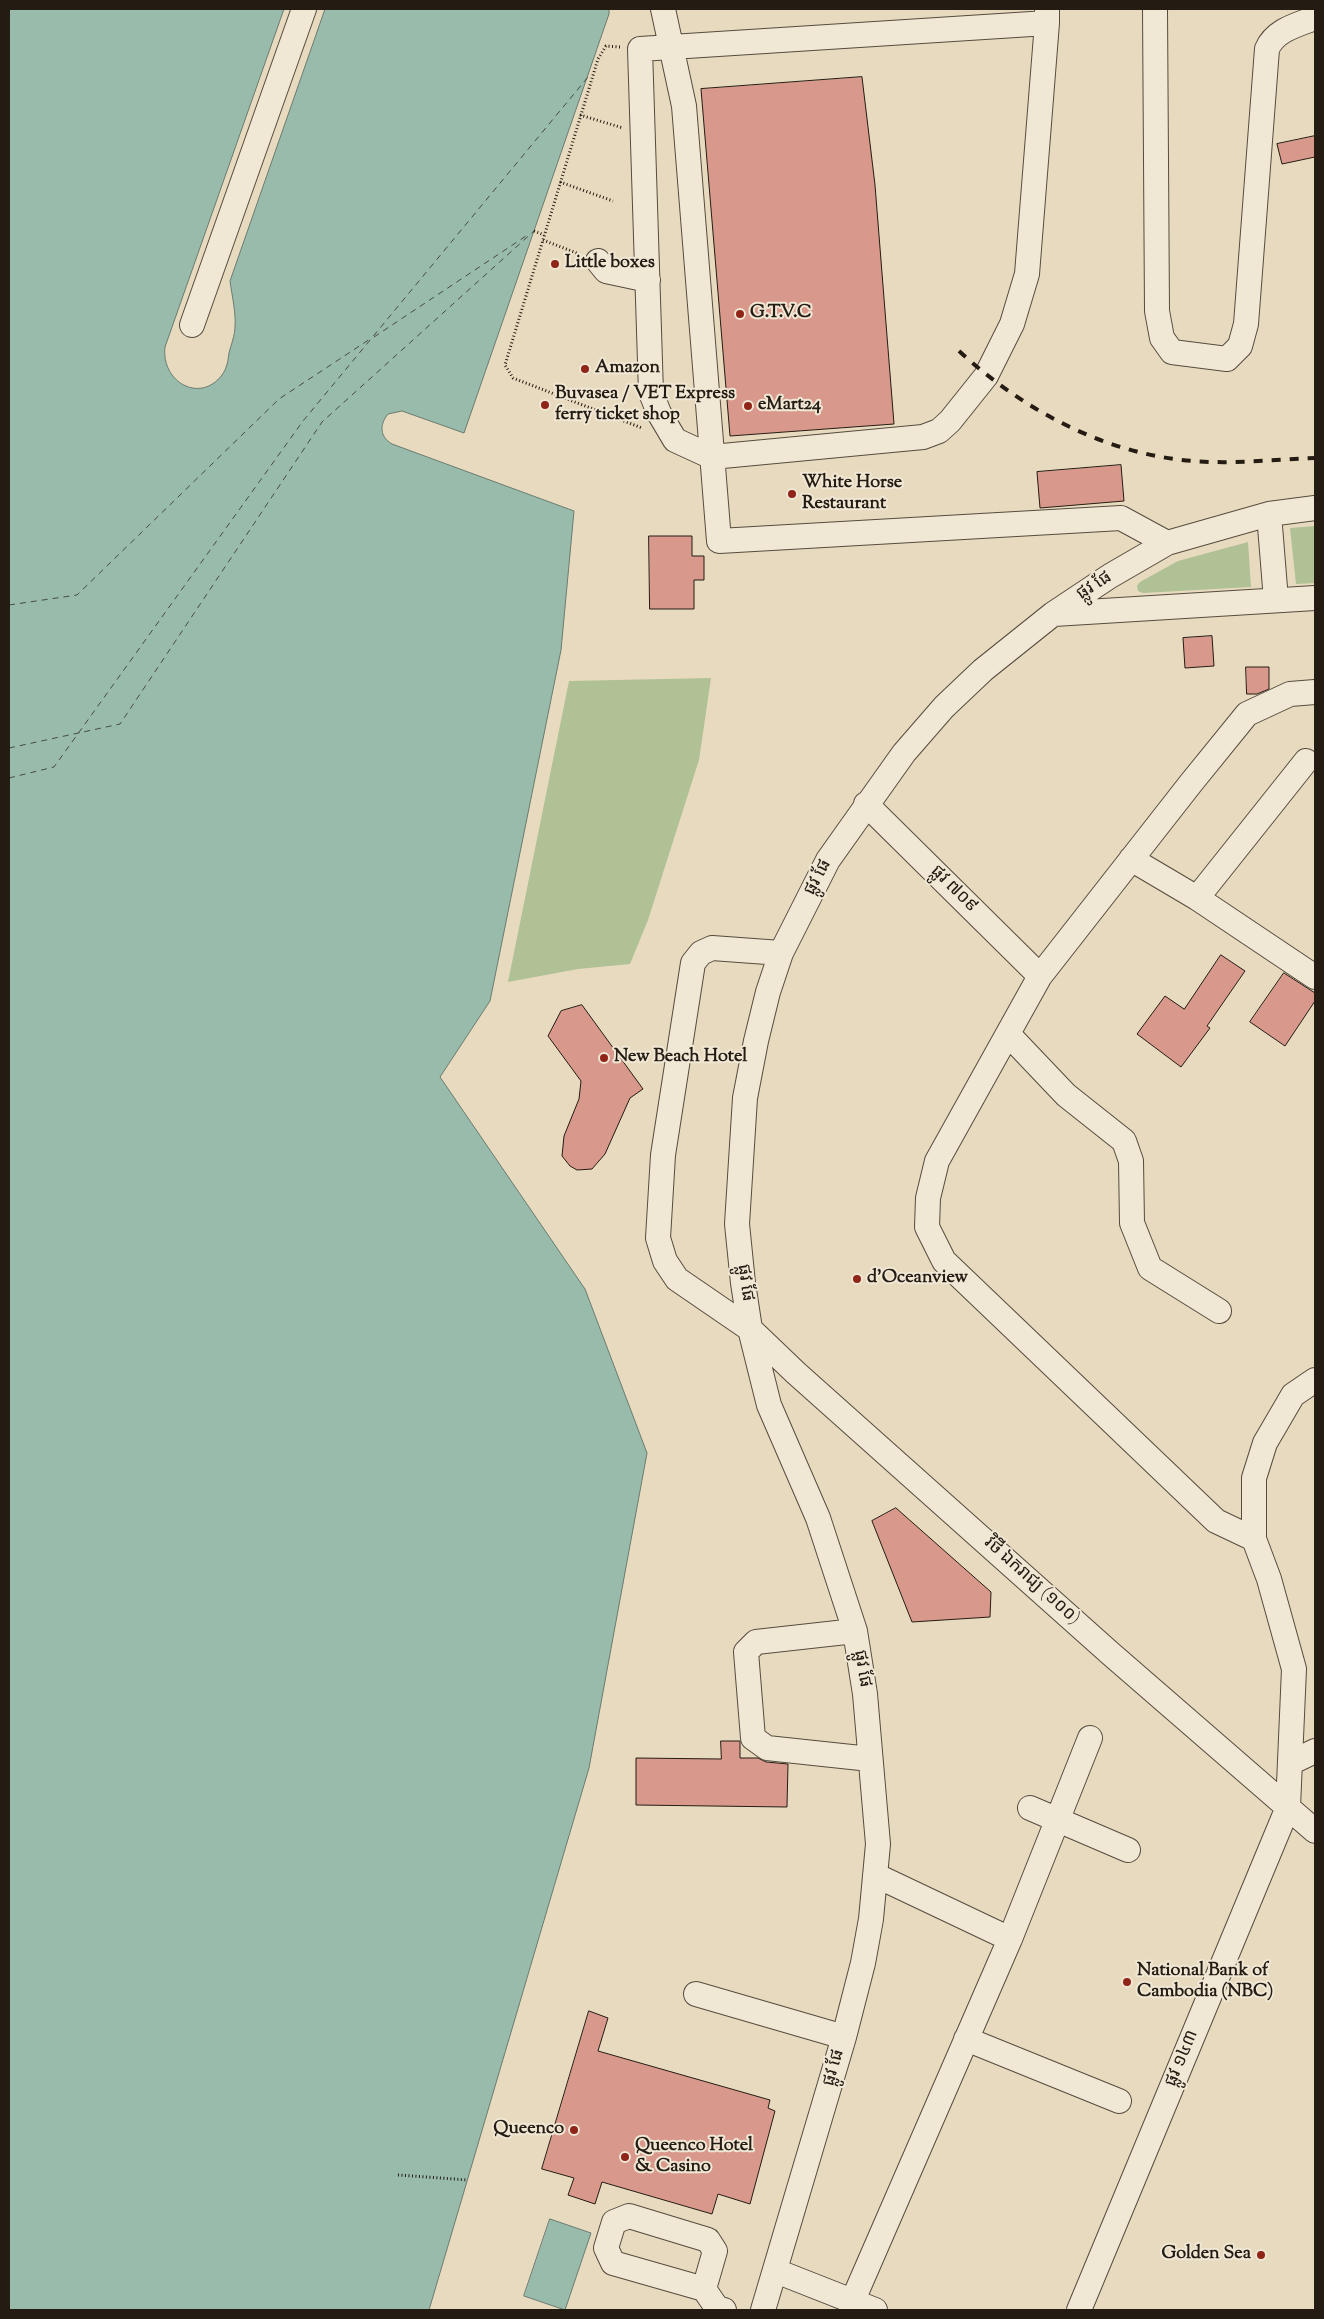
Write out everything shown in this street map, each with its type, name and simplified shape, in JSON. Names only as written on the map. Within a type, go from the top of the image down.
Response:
[{"type":"street","points":[[192,325],[304,9]]},
{"type":"street","points":[[663,9],[684,106],[719,541],[1121,518],[1167,544]]},
{"type":"street","points":[[1155,9],[1157,311],[1162,338],[1172,352],[1227,359],[1240,346],[1246,324],[1267,50],[1271,39],[1285,30],[1315,18]]},
{"type":"street","points":[[1047,16],[1027,274],[1012,324],[986,376],[950,421],[939,431],[923,437],[712,458],[675,440],[658,413],[652,393],[640,49],[671,48],[1047,16]]},
{"type":"street","points":[[598,261],[606,271],[648,280]]},
{"type":"street","name":"ផ្លូវ ផែ","points":[[763,2310],[776,2272],[844,2037],[863,1964],[876,1875],[878,1844],[865,1694],[854,1631],[818,1518],[770,1405],[750,1329],[737,1224],[745,1098],[756,1040],[768,992],[781,953],[828,860],[904,753],[944,707],[983,670],[1053,614],[1110,576],[1167,544],[1269,514],[1315,508]]},
{"type":"street","points":[[1269,514],[1276,600]]},
{"type":"street","points":[[1053,614],[1315,598]]},
{"type":"street","points":[[1315,692],[1290,694],[1247,714],[1040,976],[937,1161],[928,1198],[927,1227],[944,1261],[1216,1521],[1254,1539],[1254,1478],[1265,1443],[1293,1395],[1315,1380]]},
{"type":"street","points":[[1197,898],[1306,761]]},
{"type":"street","name":"ផ្លូវ ៧០៩","points":[[866,804],[1040,976]]},
{"type":"street","points":[[1131,859],[1197,898],[1315,977]]},
{"type":"street","name":"វិថី ឯករាជ្យ (១០០)","points":[[781,953],[712,948],[701,953],[693,963],[664,1154],[658,1238],[665,1261],[677,1279],[750,1329],[1104,1648],[1315,1831]]},
{"type":"street","points":[[1008,1034],[1066,1095],[1124,1140],[1131,1161],[1132,1223],[1150,1268],[1219,1311]]},
{"type":"street","points":[[770,1405],[775,1392],[785,1384],[796,1382],[809,1384]]},
{"type":"street","name":"ផ្លូវ ១៤៣","points":[[1079,2310],[1288,1807],[1294,1669],[1269,1579],[1254,1539]]},
{"type":"street","points":[[854,1631],[756,1642],[746,1652],[753,1738],[767,1748],[870,1759]]},
{"type":"street","points":[[853,2300],[1010,1938],[1090,1738]]},
{"type":"street","points":[[1290,1764],[1315,1751]]},
{"type":"street","points":[[1030,1808],[1128,1850]]},
{"type":"street","points":[[876,1875],[1010,1938]]},
{"type":"street","points":[[696,1994],[844,2037]]},
{"type":"street","points":[[966,2040],[1120,2101]]},
{"type":"street","points":[[776,2272],[875,2310]]},
{"type":"street","points":[[704,2289],[717,2308],[724,2310]]},
{"type":"path","points":[[640,49],[606,46],[601,51],[590,78],[505,365],[513,378],[675,440]]},
{"type":"path","points":[[580,116],[632,131]]},
{"type":"path","points":[[560,182],[613,201]]},
{"type":"path","points":[[534,231],[544,235]]},
{"type":"path","points":[[543,240],[598,261]]},
{"type":"path","points":[[398,2175],[467,2180]]},
{"type":"shaded area","points":[[9,9],[284,9],[165,347],[165,359],[175,379],[193,388],[203,388],[213,384],[222,375],[228,362],[235,327],[230,281],[325,9],[609,9],[609,14],[464,433],[402,411],[388,414],[382,426],[385,438],[392,444],[574,511],[561,650],[490,1001],[440,1077],[585,1289],[647,1453],[589,1768],[429,2310],[9,2310]]},
{"type":"shaded area","points":[[1315,526],[1315,583],[1296,584],[1290,528]]},
{"type":"shaded area","points":[[1248,542],[1251,587],[1143,593],[1138,591],[1137,586],[1140,582],[1178,561]]},
{"type":"shaded area","points":[[711,678],[699,760],[648,920],[630,964],[578,969],[508,982],[569,681]]},
{"type":"shaded area","points":[[550,2219],[591,2233],[565,2310],[524,2296]]},
{"type":"building","points":[[862,77],[875,185],[894,424],[730,436],[701,89]]},
{"type":"building","points":[[1315,136],[1315,157],[1282,164],[1277,144]]},
{"type":"building","points":[[1121,465],[1124,501],[1040,508],[1037,472]]},
{"type":"building","points":[[649,536],[692,536],[692,556],[704,556],[704,580],[694,580],[694,609],[650,609]]},
{"type":"building","points":[[1212,636],[1214,666],[1185,668],[1183,638]]},
{"type":"building","points":[[1246,667],[1269,667],[1269,689],[1257,694],[1247,694]]},
{"type":"building","points":[[1221,955],[1245,971],[1207,1026],[1210,1028],[1181,1067],[1137,1034],[1165,996],[1184,1009]]},
{"type":"building","points":[[1284,973],[1315,993],[1315,1001],[1285,1046],[1250,1022]]},
{"type":"building","points":[[582,1005],[643,1089],[630,1098],[605,1154],[592,1169],[577,1170],[570,1166],[562,1156],[564,1136],[579,1099],[581,1081],[548,1036],[561,1011]]},
{"type":"building","points":[[896,1508],[991,1592],[990,1617],[912,1622],[872,1521]]},
{"type":"building","points":[[721,1741],[740,1741],[740,1758],[758,1758],[766,1762],[788,1764],[787,1807],[636,1805],[636,1758],[721,1759]]},
{"type":"building","points":[[589,2011],[608,2018],[598,2051],[770,2100],[768,2108],[775,2111],[750,2204],[718,2194],[712,2214],[602,2182],[595,2204],[568,2195],[574,2178],[542,2169]]},
{"type":"ferry route","points":[[9,778],[54,767],[303,421],[588,77]]},
{"type":"ferry route","points":[[9,748],[120,724],[322,422],[534,231]]},
{"type":"ferry route","points":[[374,337],[529,234]]},
{"type":"ferry route","points":[[9,605],[77,595],[279,399],[370,339]]},
{"type":"railway","points":[[959,351],[986,374],[1044,414],[1108,443],[1142,453],[1176,459],[1212,462],[1315,458]]},
{"type":"place","name":"Little boxes","points":[[555,264]]},
{"type":"place","name":"G.T.V.C","points":[[740,314]]},
{"type":"place","name":"Amazon","points":[[585,369]]},
{"type":"place","name":"Buvasea / VET Express ferry ticket shop","points":[[545,405]]},
{"type":"place","name":"eMart24","points":[[748,406]]},
{"type":"place","name":"White Horse Restaurant","points":[[792,494]]},
{"type":"place","name":"New Beach Hotel","points":[[604,1058]]},
{"type":"place","name":"d'Oceanview","points":[[857,1279]]},
{"type":"place","name":"National Bank of Cambodia (NBC)","points":[[1127,1982]]},
{"type":"place","name":"Queenco","points":[[574,2130]]},
{"type":"place","name":"Queenco Hotel & Casino","points":[[625,2157]]},
{"type":"place","name":"Golden Sea","points":[[1261,2255]]}]
